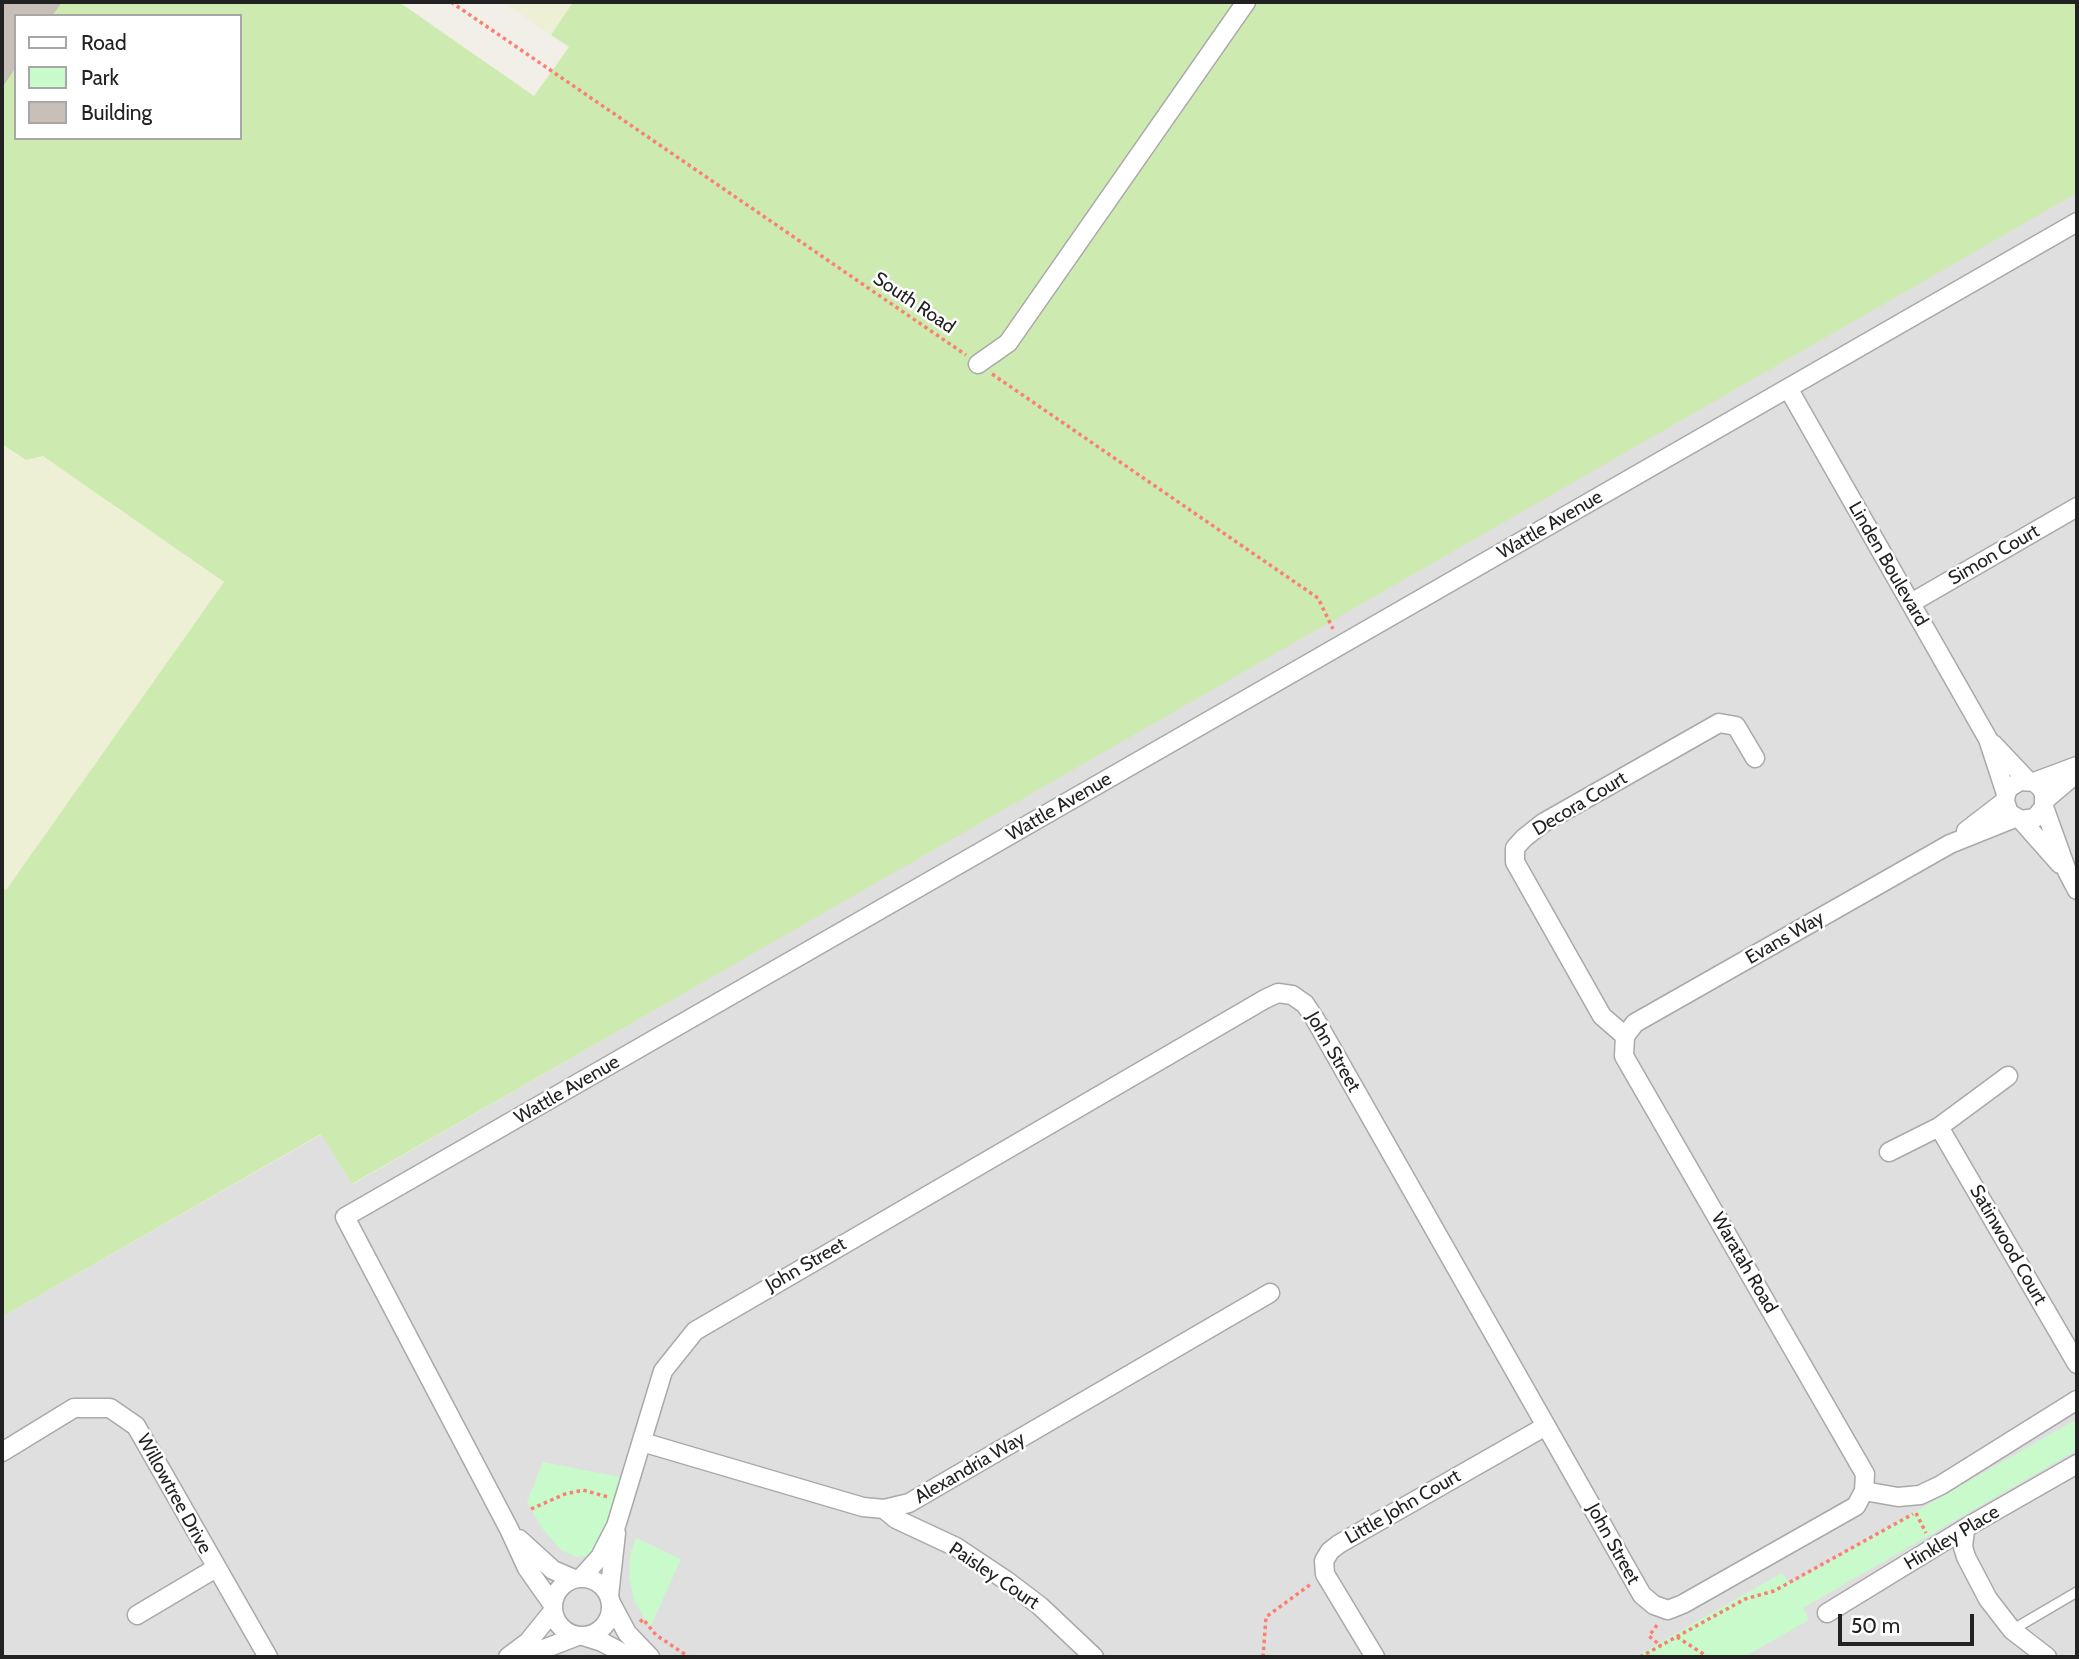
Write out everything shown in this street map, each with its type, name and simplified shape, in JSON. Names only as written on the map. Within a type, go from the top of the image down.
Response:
[{"type":"street","points":[[978,364],[1008,343],[1246,2]]},
{"type":"street","name":"Wattle Avenue","points":[[553,1608],[527,1568],[345,1217],[2077,222]]},
{"type":"street","name":"Linden Boulevard","points":[[1788,388],[1988,739]]},
{"type":"street","name":"Simon Court","points":[[1911,603],[2077,508]]},
{"type":"street","name":"Decora Court","points":[[1625,1036],[1602,1016],[1515,862],[1516,848],[1543,823],[1719,723],[1736,726],[1755,758]]},
{"type":"street","points":[[1988,739],[2044,793],[2067,872],[2077,890]]},
{"type":"street","points":[[1988,739],[2009,813],[2018,819],[2067,872]]},
{"type":"street","points":[[2005,797],[2014,783],[2031,781],[2077,766]]},
{"type":"street","points":[[2018,819],[2035,818],[2045,803],[2077,773]]},
{"type":"street","name":"Evans Way","points":[[1950,844],[2005,797]]},
{"type":"street","name":"Evans Way","points":[[1625,1036],[1635,1023],[1950,844],[2018,819]]},
{"type":"street","name":"John Street","points":[[578,1578],[600,1557],[616,1525],[663,1371],[695,1331],[1278,993],[1292,995],[1305,1004],[1315,1019],[1642,1595],[1654,1605],[1668,1609]]},
{"type":"street","name":"Waratah Road","points":[[1625,1036],[1625,1056],[1865,1474],[1864,1491]]},
{"type":"street","points":[[1889,1152],[1939,1127],[2008,1076]]},
{"type":"street","name":"Satinwood Court","points":[[1939,1127],[2077,1364]]},
{"type":"street","name":"Alexandria Way","points":[[642,1442],[863,1507],[884,1509],[909,1503],[945,1483],[1270,1293]]},
{"type":"street","points":[[1668,1609],[1684,1604],[1856,1506],[1864,1491],[1898,1497],[1920,1495],[1941,1485],[2077,1400]]},
{"type":"street","name":"Willowtree Drive","points":[[2,1452],[74,1408],[110,1408],[136,1426],[268,1657]]},
{"type":"street","name":"Little John Court","points":[[1325,1574],[1324,1561],[1339,1544],[1546,1426]]},
{"type":"street","name":"Hinkley Place","points":[[1827,1613],[2077,1464]]},
{"type":"street","name":"Paisley Court","points":[[884,1509],[896,1519],[956,1548],[1007,1581],[1040,1606],[1094,1657]]},
{"type":"street","name":"John Street","points":[[610,1600],[616,1525]]},
{"type":"street","name":"Wattle Avenue","points":[[509,1529],[534,1556],[553,1570],[578,1578]]},
{"type":"street","points":[[1965,1530],[1963,1547],[1966,1557],[1988,1599],[2012,1630],[2047,1657]]},
{"type":"street","points":[[137,1615],[216,1568]]},
{"type":"street","points":[[1325,1574],[1375,1657]]},
{"type":"street","points":[[508,1657],[528,1642],[553,1608],[559,1589],[578,1578],[598,1583],[627,1633],[650,1657]]},
{"type":"street","points":[[523,1657],[602,1629],[608,1622],[610,1600]]},
{"type":"street","points":[[553,1608],[560,1628],[602,1642],[630,1657]]},
{"type":"lane","points":[[2012,1630],[2077,1592]]},
{"type":"path","name":"South Road","points":[[451,2],[1318,598],[1341,645]]},
{"type":"path","points":[[531,1509],[565,1494],[583,1490],[623,1503]]},
{"type":"path","points":[[1640,1657],[1745,1599],[1774,1591],[1926,1507]]},
{"type":"path","points":[[1263,1657],[1266,1617],[1325,1574]]},
{"type":"path","points":[[1661,1646],[1649,1636],[1668,1609]]},
{"type":"path","points":[[1677,1637],[1707,1657]]},
{"type":"shaded area","points":[[2077,189],[2077,1657],[2,1657],[2,1317],[322,1134],[353,1184]]},
{"type":"green space","points":[[2,2],[399,2],[534,96],[569,47],[551,35],[573,2],[2077,2],[2077,193],[352,1184],[321,1134],[2,1317],[2,887],[6,890],[224,582],[43,456],[26,460],[2,444]]},
{"type":"green space","points":[[503,2],[573,2],[551,35]]},
{"type":"green space","points":[[2,444],[26,460],[43,455],[224,582],[6,891],[2,887]]},
{"type":"green space","points":[[2077,1419],[2077,1450],[1803,1608],[1809,1620],[1744,1657],[1635,1657],[1782,1573],[1790,1584]]},
{"type":"green space","points":[[543,1462],[620,1477],[603,1536],[594,1555],[576,1557],[561,1550],[542,1528],[527,1502]]},
{"type":"green space","points":[[636,1538],[681,1559],[650,1628],[634,1600],[629,1577],[630,1556]]},
{"type":"building","points":[[2,2],[62,2],[53,14],[14,14],[14,70],[2,88]]}]
